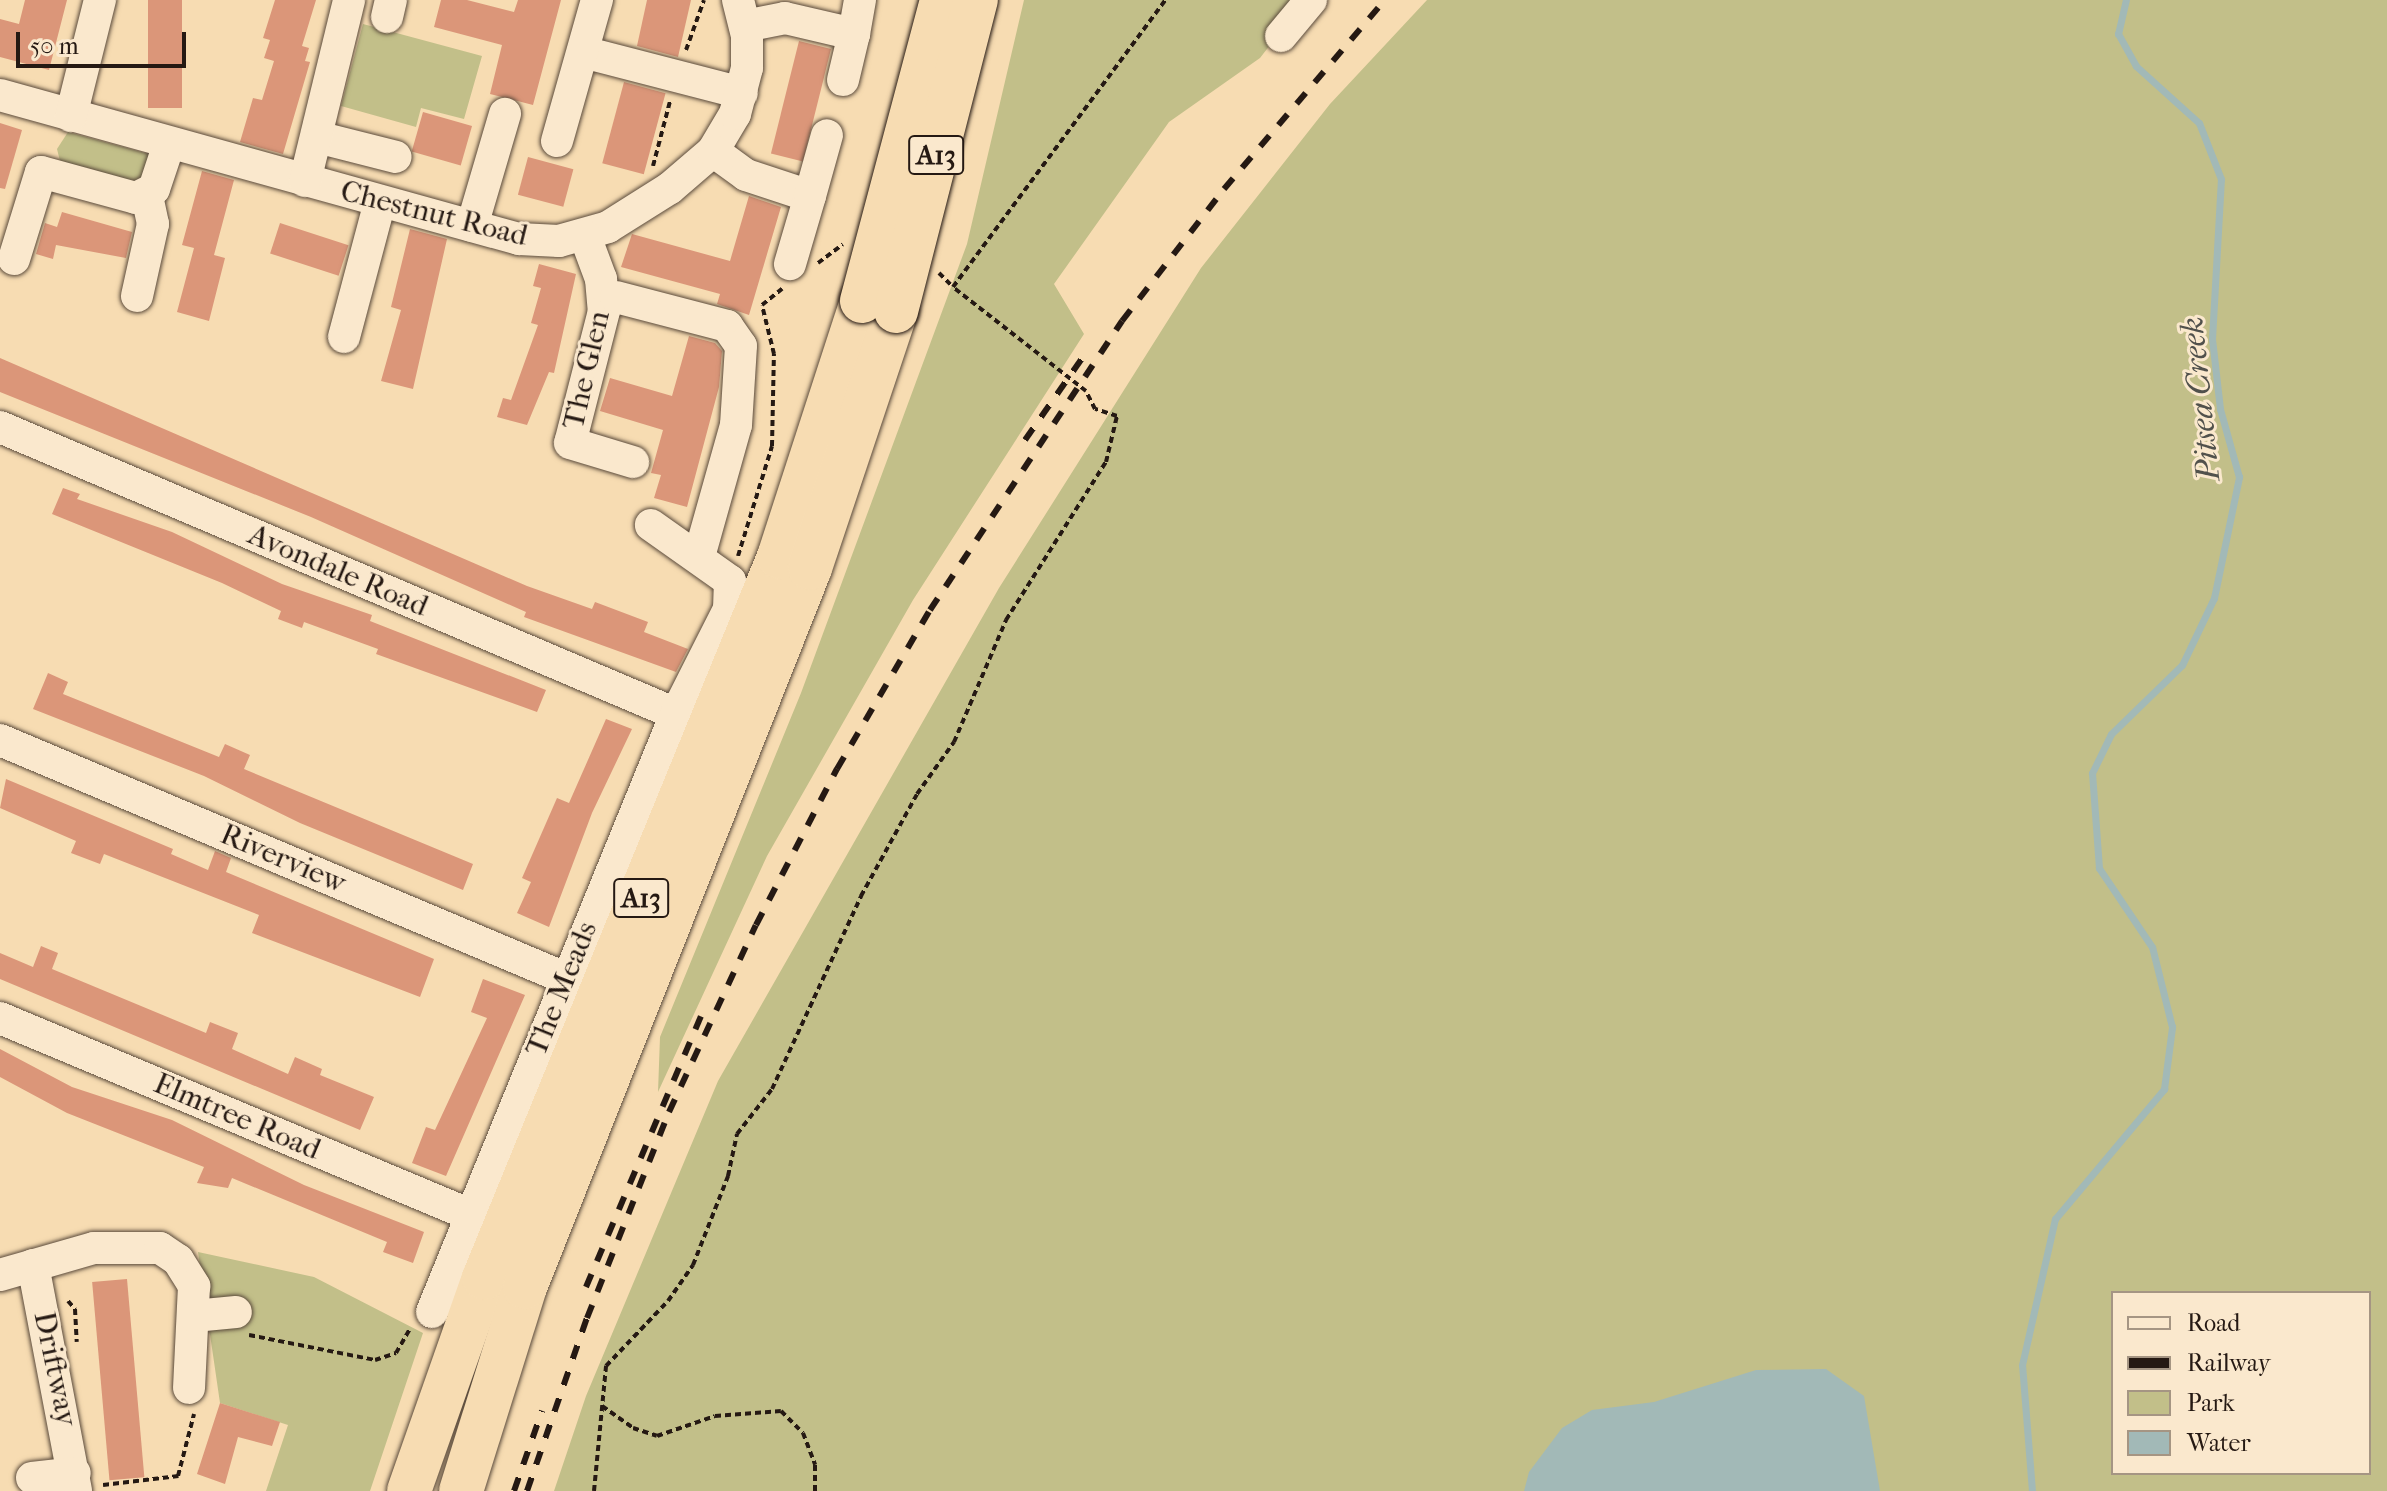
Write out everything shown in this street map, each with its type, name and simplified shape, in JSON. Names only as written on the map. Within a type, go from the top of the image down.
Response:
[{"type":"highway","name":"A13","points":[[409,1491],[484,1278],[879,306],[942,0]]},
{"type":"highway","name":"A13","points":[[461,1491],[525,1287],[810,568],[879,306],[976,0]]},
{"type":"street","points":[[71,116],[100,0]]},
{"type":"street","name":"Chestnut Road","points":[[305,181],[349,0]]},
{"type":"street","points":[[557,141],[597,0]]},
{"type":"street","points":[[843,80],[860,0]]},
{"type":"street","points":[[1281,36],[1311,0]]},
{"type":"street","points":[[741,13],[785,18],[854,34]]},
{"type":"street","name":"Chestnut Road","points":[[0,95],[472,226],[538,241],[585,236],[641,208],[713,151],[742,93],[748,51],[741,13]]},
{"type":"street","points":[[583,52],[742,93]]},
{"type":"street","points":[[472,226],[505,114]]},
{"type":"street","points":[[796,273],[810,196],[827,135]]},
{"type":"street","points":[[317,137],[396,157]]},
{"type":"street","points":[[14,259],[43,163],[126,196],[147,195],[159,182],[169,144]]},
{"type":"street","points":[[713,151],[746,175],[810,196]]},
{"type":"street","points":[[137,296],[153,224],[147,195]]},
{"type":"street","points":[[344,337],[380,202]]},
{"type":"street","name":"The Glen","points":[[585,236],[601,279],[604,311],[570,443],[633,462]]},
{"type":"street","points":[[616,297],[727,326],[741,346],[736,425],[699,557]]},
{"type":"street","name":"Avondale Road","points":[[0,427],[676,714]]},
{"type":"street","points":[[651,525],[730,581]]},
{"type":"street","name":"The Meads","points":[[432,1312],[473,1216],[565,978],[676,714],[729,609],[730,581]]},
{"type":"street","name":"Riverview","points":[[0,740],[565,978]]},
{"type":"street","name":"Elmtree Road","points":[[0,1018],[473,1216]]},
{"type":"street","points":[[0,1275],[94,1248],[137,1244],[160,1248],[178,1260],[194,1301],[189,1388]]},
{"type":"street","name":"Driftway","points":[[33,1265],[81,1483]]},
{"type":"street","points":[[194,1301],[236,1312]]},
{"type":"street","points":[[32,1478],[81,1483]]},
{"type":"path","points":[[651,174],[677,76],[704,0]]},
{"type":"path","points":[[953,287],[1165,0]]},
{"type":"path","points":[[730,581],[772,446],[774,354],[762,305],[796,273],[848,240]]},
{"type":"path","points":[[594,1491],[606,1366],[668,1301],[693,1265],[728,1176],[737,1134],[772,1089],[861,896],[917,794],[954,742],[1006,620],[1106,462],[1117,416],[1095,409],[1086,391],[953,287],[932,266]]},
{"type":"path","points":[[61,1296],[75,1309],[78,1353]]},
{"type":"path","points":[[236,1312],[234,1332],[375,1360],[396,1353],[418,1313],[432,1312]]},
{"type":"path","points":[[81,1483],[178,1476],[200,1391],[189,1388]]},
{"type":"path","points":[[601,1406],[633,1428],[657,1436],[715,1416],[781,1411],[803,1433],[815,1465],[815,1491]]},
{"type":"green space","points":[[1024,0],[1305,0],[1260,58],[1169,122],[1054,284],[1084,334],[913,600],[767,856],[658,1092],[660,1037],[801,693],[967,244]]},
{"type":"green space","points":[[1427,0],[2387,0],[2387,1491],[554,1491],[586,1396],[718,1081],[999,588],[1201,268],[1330,104]]},
{"type":"green space","points":[[363,24],[482,56],[464,119],[421,108],[416,127],[341,106]]},
{"type":"green space","points":[[68,132],[149,154],[140,186],[61,165],[57,149]]},
{"type":"green space","points":[[198,1252],[314,1277],[423,1333],[370,1491],[266,1491],[288,1425],[220,1403]]},
{"type":"water","points":[[1826,1369],[1864,1396],[1880,1491],[1524,1491],[1529,1472],[1562,1428],[1592,1410],[1654,1402],[1756,1370]]},
{"type":"building","points":[[25,0],[67,0],[49,70],[0,57],[0,19],[19,24]]},
{"type":"building","points":[[148,0],[182,0],[182,108],[148,108]]},
{"type":"building","points":[[275,0],[316,0],[302,46],[309,48],[305,61],[310,62],[283,154],[240,142],[253,98],[262,100],[274,61],[264,58],[270,40],[263,38]]},
{"type":"building","points":[[441,0],[467,0],[514,12],[518,0],[561,0],[533,105],[490,94],[502,45],[434,27]]},
{"type":"building","points":[[647,0],[691,0],[678,57],[637,46]]},
{"type":"building","points":[[799,41],[831,49],[803,162],[771,154]]},
{"type":"building","points":[[624,82],[666,93],[644,174],[602,163]]},
{"type":"building","points":[[423,112],[472,126],[461,165],[412,151]]},
{"type":"building","points":[[0,123],[22,130],[5,189],[0,188]]},
{"type":"building","points":[[528,157],[573,169],[563,207],[518,195]]},
{"type":"building","points":[[202,171],[234,180],[214,255],[225,258],[209,321],[177,312],[194,248],[182,245]]},
{"type":"building","points":[[749,196],[781,207],[749,315],[717,304],[720,294],[621,267],[632,234],[730,261]]},
{"type":"building","points":[[62,212],[132,232],[126,258],[56,245],[53,259],[36,254],[45,223],[57,227]]},
{"type":"building","points":[[280,223],[348,245],[339,276],[270,253]]},
{"type":"building","points":[[410,229],[447,239],[413,389],[381,381],[401,310],[391,307]]},
{"type":"building","points":[[539,264],[576,274],[554,373],[549,372],[527,425],[497,417],[503,398],[511,400],[538,325],[531,323],[541,288],[533,286]]},
{"type":"building","points":[[689,336],[715,343],[722,351],[719,387],[687,507],[654,498],[661,475],[651,473],[663,430],[600,411],[610,378],[672,396]]},
{"type":"building","points":[[0,358],[527,586],[592,609],[595,602],[648,622],[644,632],[688,649],[676,672],[524,617],[526,612],[311,517],[0,392]]},
{"type":"building","points":[[63,488],[80,494],[77,499],[172,532],[282,584],[372,615],[370,621],[546,690],[537,712],[376,654],[378,649],[304,622],[302,628],[278,619],[281,611],[222,583],[52,514]]},
{"type":"building","points":[[48,673],[68,682],[63,694],[219,757],[225,744],[250,755],[244,769],[473,864],[463,890],[300,823],[204,776],[33,709]]},
{"type":"building","points":[[606,719],[632,729],[592,813],[549,927],[517,913],[531,882],[522,878],[557,798],[569,803]]},
{"type":"building","points":[[6,779],[173,849],[171,854],[208,870],[215,851],[231,858],[226,872],[434,959],[420,997],[252,933],[259,915],[104,854],[100,864],[71,853],[76,841],[0,808]]},
{"type":"building","points":[[41,946],[58,953],[52,969],[206,1033],[210,1022],[238,1033],[232,1049],[288,1074],[295,1057],[322,1069],[320,1075],[374,1097],[360,1130],[0,979],[0,953],[33,967]]},
{"type":"building","points":[[483,979],[525,995],[446,1176],[412,1163],[426,1127],[435,1130],[487,1018],[471,1012]]},
{"type":"building","points":[[0,1049],[72,1087],[172,1120],[304,1185],[424,1232],[413,1263],[383,1252],[387,1242],[232,1178],[228,1188],[197,1183],[204,1167],[67,1113],[0,1077]]},
{"type":"building","points":[[127,1279],[144,1477],[109,1480],[92,1282]]},
{"type":"building","points":[[220,1403],[280,1422],[272,1446],[238,1437],[225,1484],[197,1474]]},
{"type":"waterway","name":"Pitsea Creek","points":[[2032,1491],[2022,1365],[2055,1219],[2164,1089],[2172,1027],[2152,947],[2099,868],[2092,773],[2111,734],[2182,665],[2214,598],[2239,477],[2220,409],[2212,339],[2221,179],[2199,123],[2136,66],[2118,34],[2126,0]]},
{"type":"railway","points":[[527,1491],[587,1318],[669,1112],[756,925],[837,769],[930,610],[1122,321],[1224,189],[1385,0]]},
{"type":"railway","points":[[1025,440],[1087,351]]},
{"type":"railway","points":[[586,1287],[705,1007]]},
{"type":"railway","points":[[514,1491],[542,1411]]}]
